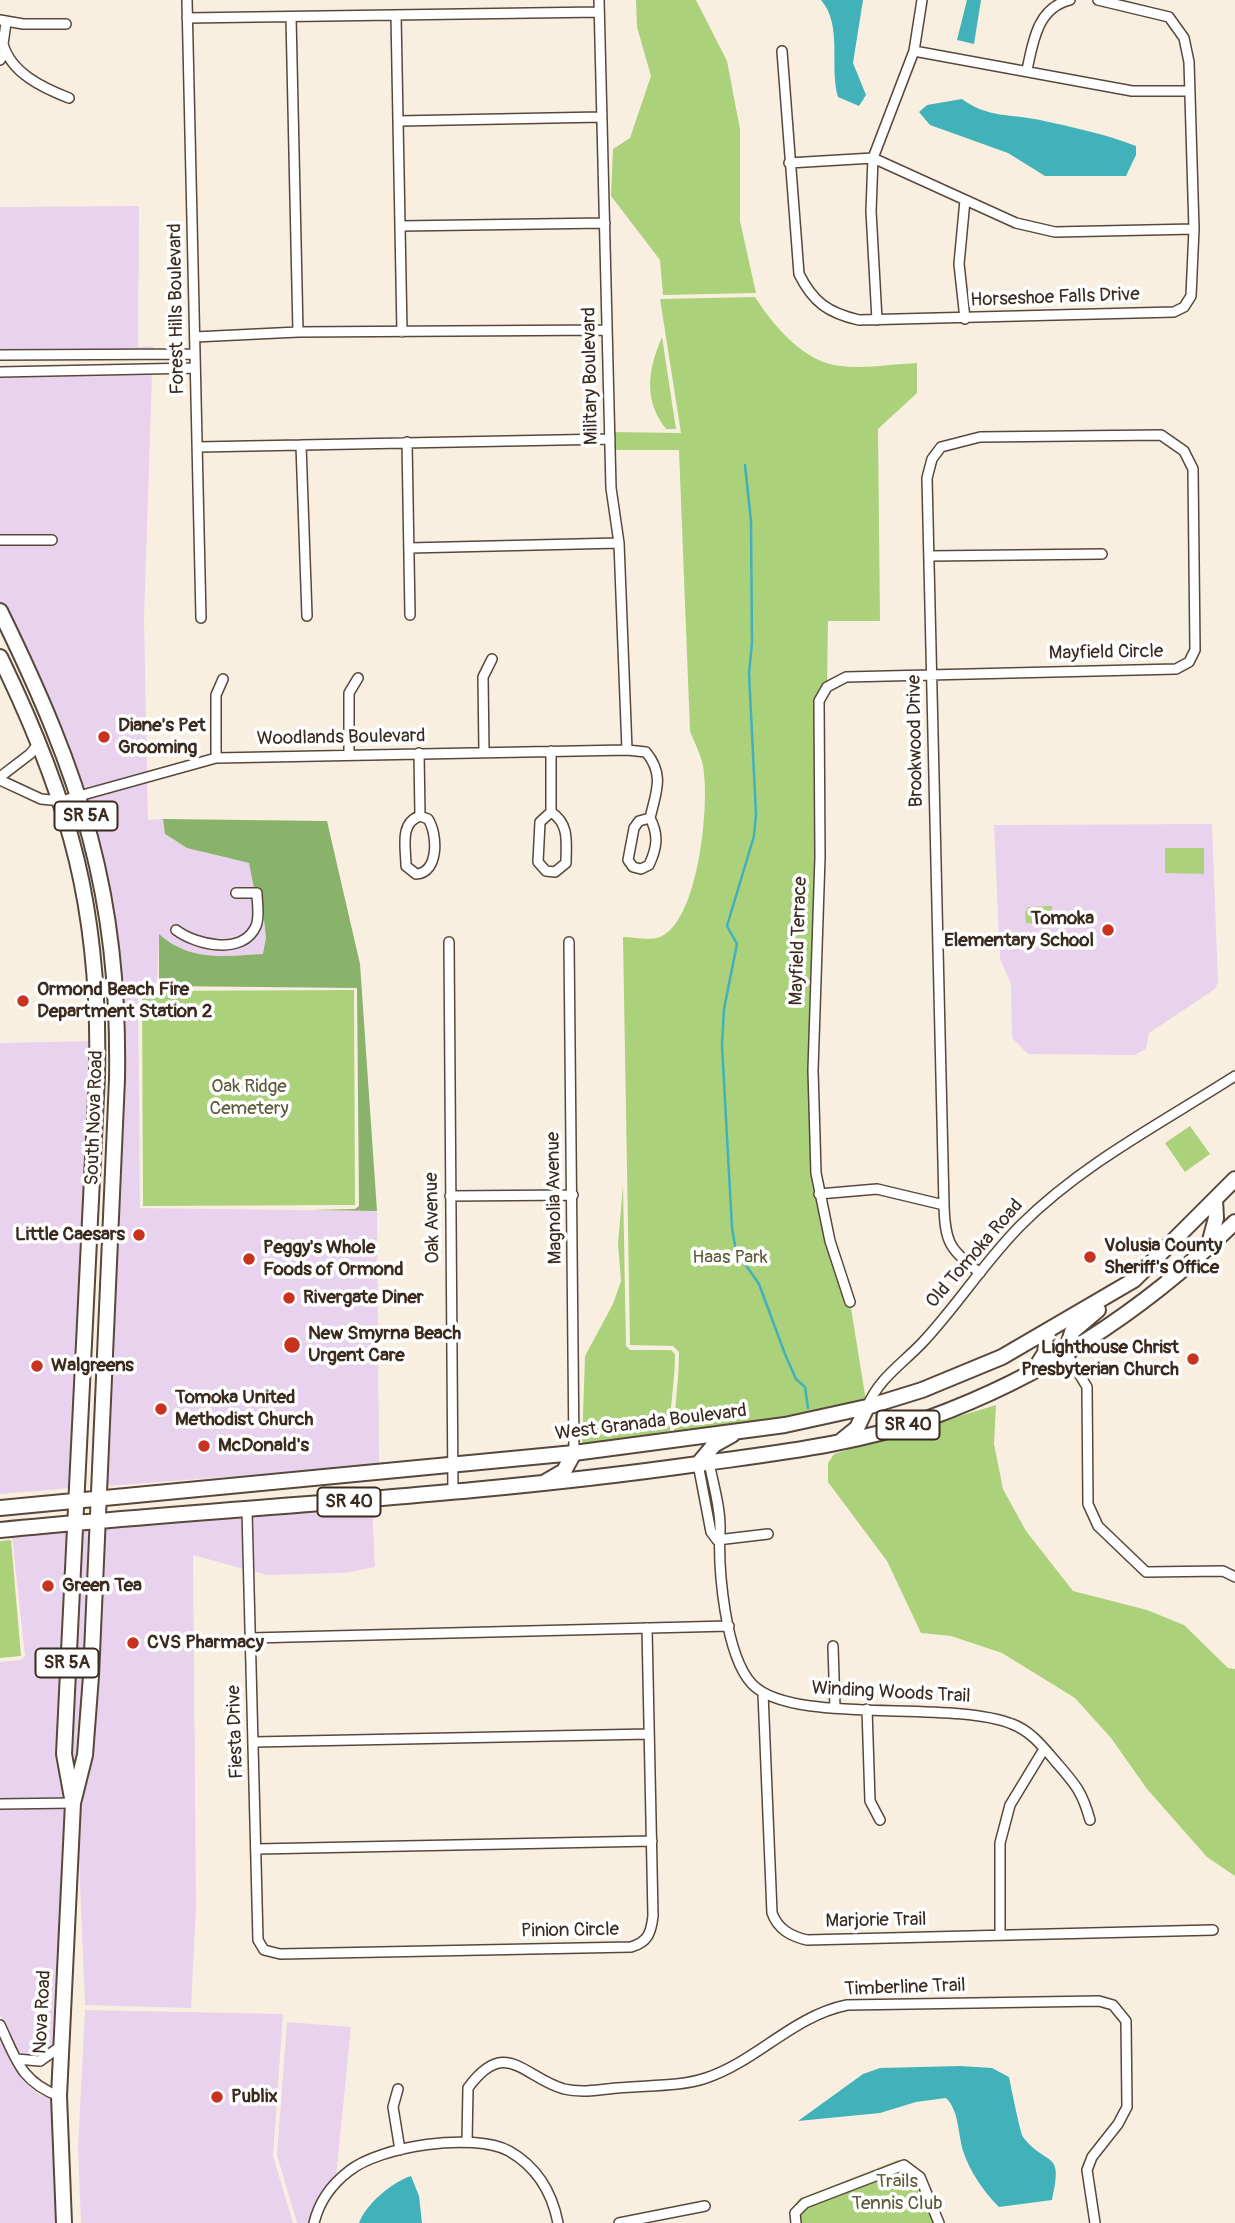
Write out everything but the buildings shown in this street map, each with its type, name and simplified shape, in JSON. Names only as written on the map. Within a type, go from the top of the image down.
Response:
[{"type":"main road","name":"South Nova Road","points":[[0,611],[54,726],[80,795],[107,904],[115,961],[118,1036],[99,1521]]},
{"type":"main road","name":"South Nova Road","points":[[0,657],[40,742],[61,801],[78,858],[96,976],[98,1035],[75,1501]]},
{"type":"main road","name":"West Granada Boulevard","points":[[0,1508],[575,1453],[812,1420],[867,1407],[950,1380],[1048,1332],[1134,1280],[1235,1179]]},
{"type":"main road","points":[[1207,1249],[1216,1218],[1215,1200]]},
{"type":"main road","name":"SR 40","points":[[0,1530],[541,1485],[838,1444],[931,1417],[1031,1373],[1132,1311],[1207,1249],[1235,1222]]},
{"type":"main road","points":[[89,1237],[97,1264],[108,1279]]},
{"type":"main road","points":[[1066,1352],[1072,1332],[1134,1280]]},
{"type":"main road","points":[[1031,1373],[1045,1353],[1048,1332]]},
{"type":"main road","points":[[838,1444],[857,1428],[867,1407]]},
{"type":"main road","points":[[704,1463],[714,1445],[740,1431]]},
{"type":"main road","points":[[541,1485],[564,1471],[575,1453]]},
{"type":"main road","name":"Nova Road","points":[[73,1803],[64,1754],[75,1501]]},
{"type":"main road","name":"Nova Road","points":[[64,2223],[58,2141],[73,1803],[85,1755],[99,1521]]},
{"type":"street","name":"Forest Hills Boulevard","points":[[187,0],[201,618]]},
{"type":"street","name":"Military Boulevard","points":[[599,0],[611,488],[619,543],[627,750]]},
{"type":"street","points":[[877,320],[871,211],[873,158],[914,51],[922,0]]},
{"type":"street","points":[[1027,70],[1036,28],[1052,8],[1070,0]]},
{"type":"street","name":"Horseshoe Falls Drive","points":[[782,51],[799,274],[809,294],[822,307],[839,315],[877,320],[1174,312],[1184,307],[1191,296],[1194,229],[1187,48],[1169,17],[1098,0]]},
{"type":"street","points":[[187,18],[599,12]]},
{"type":"street","points":[[396,15],[402,332]]},
{"type":"street","points":[[291,17],[298,332]]},
{"type":"street","points":[[0,60],[5,51],[3,21],[66,24]]},
{"type":"street","points":[[5,51],[33,81],[69,98]]},
{"type":"street","points":[[914,51],[1132,91],[1190,91]]},
{"type":"street","points":[[399,121],[601,117]]},
{"type":"street","points":[[789,163],[873,158],[1016,223],[1055,232],[1194,229]]},
{"type":"street","points":[[965,200],[959,264],[965,319]]},
{"type":"street","points":[[401,226],[605,223]]},
{"type":"street","points":[[195,337],[298,332],[607,330]]},
{"type":"street","points":[[0,355],[195,354]]},
{"type":"street","points":[[32,355],[32,372]]},
{"type":"street","points":[[93,355],[94,370]]},
{"type":"street","points":[[0,372],[195,368]]},
{"type":"street","name":"Brookwood Drive","points":[[980,1273],[957,1255],[944,1234],[927,478],[932,459],[941,447],[980,437],[1161,435],[1184,451]]},
{"type":"street","points":[[198,447],[610,439]]},
{"type":"street","points":[[407,442],[410,615]]},
{"type":"street","points":[[301,445],[307,616]]},
{"type":"street","name":"Mayfield Circle","points":[[932,675],[1176,669],[1189,662],[1195,650],[1193,469],[1184,451]]},
{"type":"street","points":[[0,540],[52,540]]},
{"type":"street","points":[[409,548],[619,543]]},
{"type":"street","points":[[930,556],[1102,554]]},
{"type":"street","points":[[484,752],[483,677],[492,659]]},
{"type":"street","name":"Mayfield Terrace","points":[[850,1302],[819,1194],[813,1070],[820,857],[819,701],[827,687],[846,677],[932,675]]},
{"type":"street","points":[[349,755],[349,693],[358,678]]},
{"type":"street","points":[[216,758],[216,695],[223,679]]},
{"type":"street","points":[[40,742],[30,754],[0,778],[41,799],[61,801]]},
{"type":"street","points":[[627,750],[646,752],[657,765],[658,780],[650,818],[657,832],[654,855],[649,865],[641,869],[633,867],[628,860],[634,828],[639,821],[650,818]]},
{"type":"street","name":"Woodlands Boulevard","points":[[61,801],[216,758],[627,750]]},
{"type":"street","points":[[551,751],[551,812],[540,822],[538,862],[546,871],[555,872],[566,863],[565,828],[561,819],[551,812]]},
{"type":"street","points":[[419,753],[420,816]]},
{"type":"street","points":[[420,816],[428,819],[433,830],[433,866],[428,872],[416,874],[406,866],[405,829],[413,819],[420,816]]},
{"type":"street","points":[[176,930],[209,945],[238,943],[251,935],[258,923],[257,893],[236,893]]},
{"type":"street","name":"Oak Avenue","points":[[449,942],[453,1493]]},
{"type":"street","name":"Magnolia Avenue","points":[[569,942],[575,1453]]},
{"type":"street","points":[[98,1035],[118,1036]]},
{"type":"street","name":"Old Tomoka Road","points":[[867,1407],[881,1380],[922,1344],[1020,1226],[1064,1187],[1235,1076]]},
{"type":"street","points":[[819,1194],[877,1189],[944,1205]]},
{"type":"street","points":[[450,1196],[573,1195]]},
{"type":"street","points":[[1066,1352],[1087,1387],[1088,1504],[1098,1526],[1146,1572],[1223,1571],[1235,1577]]},
{"type":"street","points":[[704,1463],[712,1532],[718,1540],[729,1626],[737,1657],[751,1684],[763,1693]]},
{"type":"street","name":"Fiesta Drive","points":[[247,1511],[258,1940],[264,1950]]},
{"type":"street","points":[[718,1540],[768,1534]]},
{"type":"street","points":[[251,1638],[729,1626]]},
{"type":"street","name":"Pinion Circle","points":[[264,1950],[280,1954],[631,1947],[643,1943],[650,1934],[652,1841],[647,1628]]},
{"type":"street","points":[[833,1646],[835,1707]]},
{"type":"street","name":"Winding Woods Trail","points":[[763,1693],[804,1706],[982,1716],[1013,1724],[1030,1734],[1083,1795],[1090,1820]]},
{"type":"street","name":"Marjorie Trail","points":[[763,1693],[772,1913],[777,1925],[794,1937],[807,1940],[1213,1930]]},
{"type":"street","points":[[867,1709],[870,1801],[880,1820]]},
{"type":"street","points":[[254,1742],[649,1734]]},
{"type":"street","points":[[1000,1936],[1000,1843],[1010,1805],[1044,1749]]},
{"type":"street","points":[[0,1804],[73,1803]]},
{"type":"street","points":[[257,1849],[652,1841]]},
{"type":"street","name":"Timberline Trail","points":[[467,2142],[468,2088],[488,2067],[504,2063],[520,2065],[561,2088],[591,2091],[705,2079],[728,2069],[789,2028],[828,2009],[847,2005],[1099,2001],[1113,2005],[1126,2021],[1127,2107],[1118,2124],[1092,2157],[1087,2170],[1095,2223]]},
{"type":"street","points":[[0,2025],[29,2081],[39,2089],[59,2096]]},
{"type":"street","points":[[16,2059],[40,2061],[61,2046]]},
{"type":"street","points":[[398,2089],[393,2107],[400,2150]]},
{"type":"street","points":[[314,2223],[328,2192],[351,2169],[400,2150],[467,2142],[482,2142],[507,2150],[532,2167],[545,2184],[558,2223]]},
{"type":"street","points":[[796,2223],[795,2213],[804,2203],[904,2165],[920,2177],[939,2223]]},
{"type":"street","points":[[619,2223],[705,2206]]},
{"type":"shaded area","points":[[139,206],[138,347],[153,346],[153,349],[0,350],[0,207]]},
{"type":"shaded area","points":[[152,374],[144,618],[147,771],[82,789],[59,724],[0,601],[0,546],[56,545],[56,536],[0,535],[0,377]]},
{"type":"shaded area","points":[[147,782],[148,820],[163,819],[166,835],[175,841],[206,853],[249,863],[253,874],[254,888],[232,888],[232,898],[252,898],[253,922],[248,931],[236,937],[210,940],[187,932],[175,923],[170,931],[184,942],[208,950],[238,948],[255,938],[261,926],[262,908],[266,938],[264,954],[204,957],[173,947],[159,935],[157,986],[141,987],[138,991],[140,1208],[377,1211],[379,1465],[107,1486],[106,1493],[119,961],[105,867],[86,798]]},
{"type":"shaded area","name":"Tomoka Elementary School","points":[[1212,824],[1218,982],[1215,989],[1149,1033],[1146,1049],[1134,1055],[1028,1054],[1012,1038],[1011,984],[1000,959],[994,825]]},
{"type":"shaded area","points":[[94,1041],[71,1488],[0,1494],[0,1043]]},
{"type":"shaded area","points":[[372,1506],[375,1567],[344,1573],[267,1575],[253,1571],[251,1516]]},
{"type":"shaded area","points":[[242,1517],[244,1569],[193,1555],[196,1907],[191,2008],[85,2005],[77,1808],[103,1526]]},
{"type":"shaded area","points":[[94,1526],[81,1754],[73,1782],[68,1753],[78,1527]]},
{"type":"shaded area","points":[[69,1528],[67,1798],[0,1799],[0,1662],[21,1660],[25,1656],[12,1536]]},
{"type":"shaded area","points":[[68,1808],[56,2044],[39,2056],[28,2057],[19,2054],[0,2014],[0,1809]]},
{"type":"shaded area","points":[[85,2010],[283,2014],[273,2156],[293,2223],[81,2223],[78,2149]]},
{"type":"shaded area","points":[[287,2022],[351,2027],[336,2177],[325,2188],[309,2223],[297,2223],[277,2155]]},
{"type":"shaded area","points":[[0,2036],[11,2063],[27,2085],[38,2094],[54,2100],[59,2223],[0,2223]]},
{"type":"green space","points":[[636,0],[696,0],[727,61],[740,129],[740,221],[756,293],[663,295],[660,260],[611,196],[613,149],[630,138],[651,76],[637,27]]},
{"type":"green space","name":"Haas Park","points":[[755,297],[780,330],[814,358],[841,366],[859,367],[917,363],[917,393],[878,429],[880,621],[828,621],[827,687],[819,701],[814,994],[816,1173],[850,1302],[867,1407],[674,1439],[679,1352],[673,1346],[630,1345],[623,937],[660,937],[673,927],[684,909],[699,859],[705,783],[702,762],[690,731],[679,450],[610,450],[610,432],[681,433],[660,299]]},
{"type":"green space","points":[[662,337],[676,429],[666,429],[651,396],[653,361]]},
{"type":"green space","points":[[163,819],[327,821],[360,964],[377,1211],[312,1210],[355,1209],[359,1206],[357,988],[159,986],[159,934],[183,949],[221,956],[263,954],[266,938],[261,893],[254,888],[249,863],[187,848],[165,834]]},
{"type":"green space","points":[[1165,848],[1204,848],[1204,874],[1165,873]]},
{"type":"green space","points":[[1052,906],[1052,924],[1026,923],[1025,913],[1028,907]]},
{"type":"green space","name":"Oak Ridge Cemetery","points":[[354,990],[355,1205],[143,1206],[142,991]]},
{"type":"green space","points":[[1190,1126],[1210,1154],[1185,1172],[1165,1143]]},
{"type":"green space","points":[[623,1185],[626,1346],[630,1350],[671,1350],[675,1354],[670,1431],[582,1445],[585,1356],[613,1304],[621,1281],[618,1244]]},
{"type":"green space","points":[[996,1405],[994,1444],[1003,1489],[1026,1531],[1073,1591],[1147,1610],[1184,1625],[1228,1668],[1235,1669],[1235,1876],[1207,1857],[1147,1789],[1111,1738],[1075,1698],[1002,1653],[951,1636],[921,1633],[887,1561],[828,1482],[828,1463],[834,1454]]},
{"type":"green space","points":[[11,1540],[21,1656],[0,1658],[0,1541]]},
{"type":"green space","name":"Trails Tennis Club","points":[[898,2160],[917,2167],[923,2175],[944,2223],[791,2223],[790,2211],[799,2199]]},
{"type":"water","points":[[821,0],[863,0],[853,63],[866,95],[859,106],[838,97],[832,21]]},
{"type":"water","points":[[967,0],[981,0],[974,44],[957,40]]},
{"type":"water","points":[[962,99],[990,112],[1040,120],[1112,138],[1136,146],[1136,155],[1126,176],[1045,176],[1008,153],[930,125],[919,112],[927,105]]},
{"type":"water","points":[[880,2068],[992,2068],[1009,2077],[1023,2137],[1054,2165],[1056,2173],[1052,2200],[999,2207],[969,2166],[956,2116],[946,2098],[916,2102],[880,2113],[798,2121],[863,2074]]},
{"type":"water","points":[[411,2176],[419,2196],[422,2223],[359,2223],[367,2208],[380,2195]]},
{"type":"waterway","points":[[745,465],[751,521],[752,643],[749,673],[756,814],[754,836],[727,926],[737,944],[724,1009],[722,1045],[732,1228],[736,1251],[759,1284],[796,1379],[805,1387],[808,1408]]},
{"type":"place","name":"Diane's Pet Grooming","points":[[104,737]]},
{"type":"place","name":"Tomoka Elementary School","points":[[1108,930]]},
{"type":"place","name":"Ormond Beach Fire Department Station 2","points":[[23,1001]]},
{"type":"place","name":"Little Caesars","points":[[139,1235]]},
{"type":"place","name":"Volusia County Sheriff's Office","points":[[1090,1257]]},
{"type":"place","name":"Peggy's Whole Foods of Ormond","points":[[249,1259]]},
{"type":"place","name":"Rivergate Diner","points":[[289,1298]]},
{"type":"place","name":"New Smyrna Beach Urgent Care","points":[[292,1345]]},
{"type":"place","name":"Lighthouse Christ Presbyterian Church","points":[[1193,1359]]},
{"type":"place","name":"Walgreens","points":[[37,1366]]},
{"type":"place","name":"Tomoka United Methodist Church","points":[[161,1409]]},
{"type":"place","name":"McDonald's","points":[[204,1446]]},
{"type":"place","name":"Green Tea","points":[[48,1586]]},
{"type":"place","name":"CVS Pharmacy","points":[[133,1643]]},
{"type":"place","name":"Publix","points":[[217,2097]]}]
